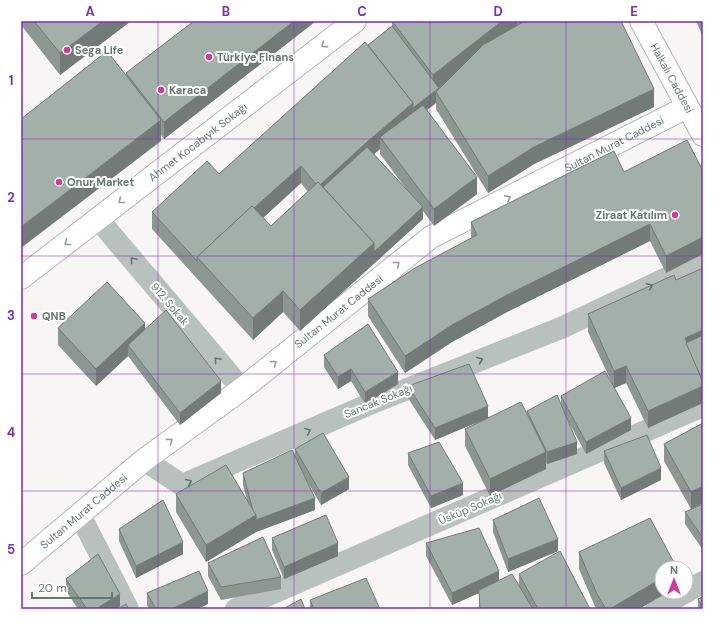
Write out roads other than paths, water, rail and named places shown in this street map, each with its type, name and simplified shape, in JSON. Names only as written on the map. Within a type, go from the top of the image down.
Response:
[{"type":"street","name":"Ahmet Kocabıyık Sokağı","points":[[21,278],[355,21]]},
{"type":"street","name":"Halkalı Caddesi","points":[[641,21],[687,107],[702,129]]},
{"type":"street","name":"Sultan Murat Caddesi","points":[[21,564],[144,460],[242,389],[431,237],[687,107]]},
{"type":"street","name":"912. Sokak","points":[[98,219],[242,389]]},
{"type":"street","name":"Sancak Sokağı","points":[[144,460],[182,485],[372,403],[561,328],[703,261]]},
{"type":"street","name":"Üsküp Sokağı","points":[[236,609],[703,406]]},
{"type":"street","points":[[80,515],[128,609]]},
{"type":"street","points":[[694,587],[703,582]]},
{"type":"street","points":[[656,609],[672,600]]},
{"type":"place","name":"Sega Life","points":[[67,50]]},
{"type":"place","name":"Türkiye Finans","points":[[209,57]]},
{"type":"place","name":"Karaca","points":[[161,90]]},
{"type":"place","name":"Onur Market","points":[[59,182]]},
{"type":"place","name":"Ziraat Katılım","points":[[675,215]]},
{"type":"place","name":"QNB","points":[[34,316]]}]
